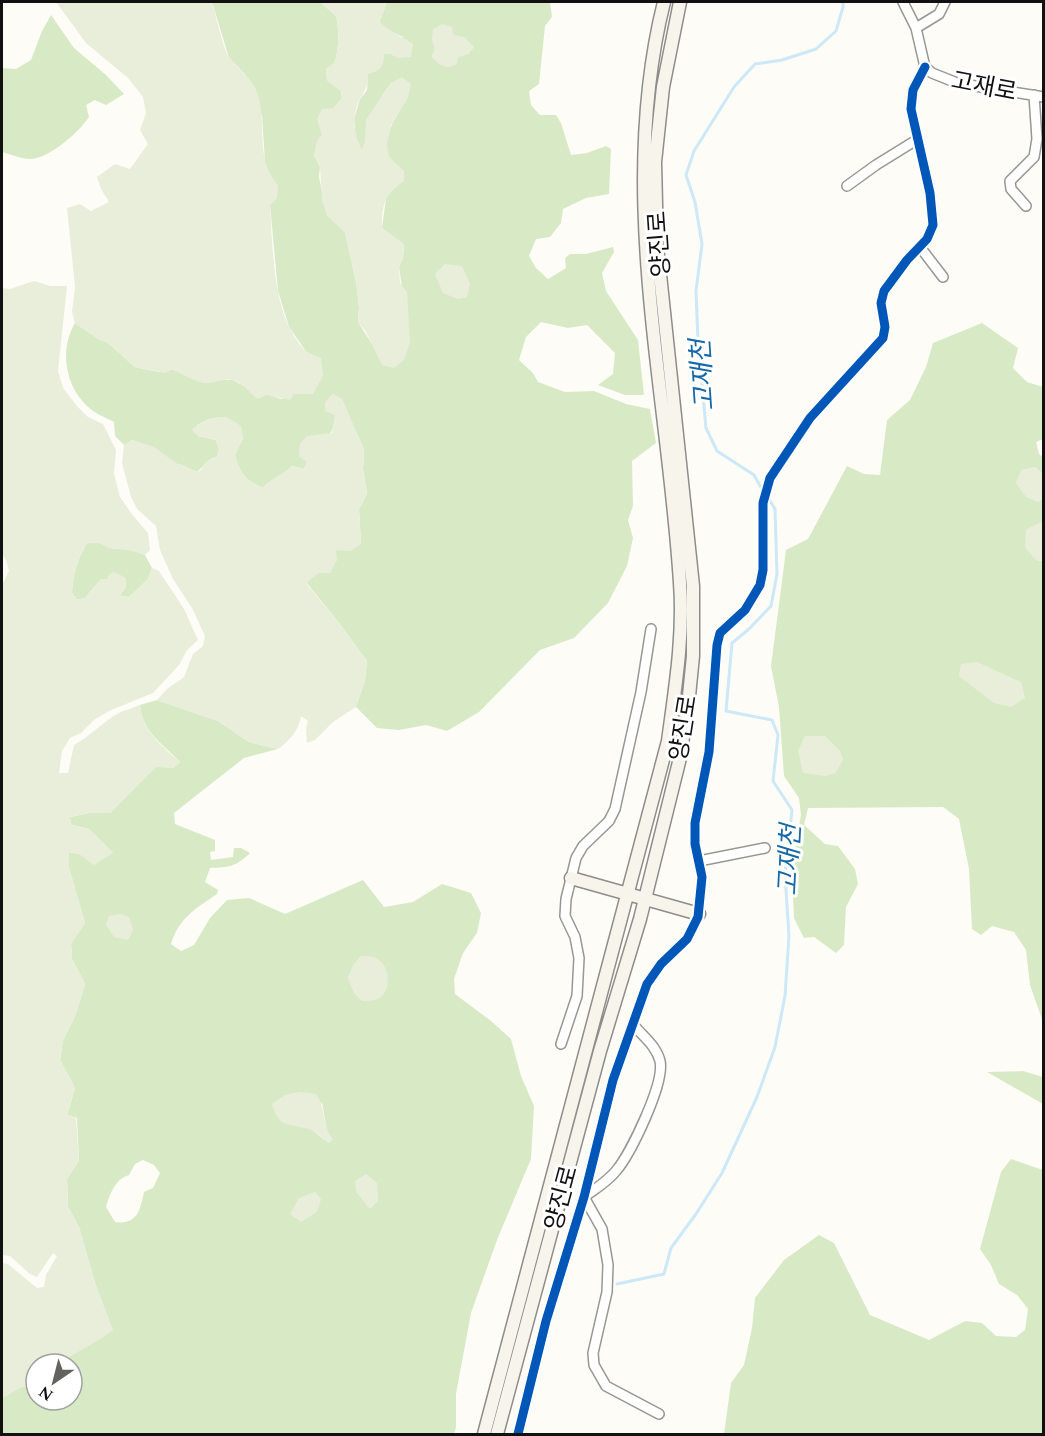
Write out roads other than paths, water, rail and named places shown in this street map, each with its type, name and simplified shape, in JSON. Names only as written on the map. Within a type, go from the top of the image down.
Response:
[{"type":"main road","name":"양진로","points":[[484,1434],[668,741],[678,668],[681,585],[643,220],[647,103],[657,28],[664,2]]},
{"type":"main road","name":"양진로","points":[[497,1434],[600,1051],[645,898],[680,762],[693,656],[693,586],[657,246],[655,162],[663,87],[680,2]]},
{"type":"main road","points":[[571,878],[699,914]]},
{"type":"street","name":"고재로","points":[[903,2],[916,28],[925,67],[932,73],[957,82],[1039,96]]},
{"type":"street","points":[[916,28],[939,14],[945,2]]},
{"type":"street","points":[[518,1434],[546,1321],[584,1197],[613,1080],[647,984],[661,964],[687,939],[696,925],[699,914],[702,883],[694,844],[695,823],[710,752],[717,645],[720,633],[745,610],[760,585],[763,570],[762,512],[770,478],[810,418],[883,338],[885,327],[881,303],[884,291],[932,230],[934,218],[911,109],[912,97],[925,67]]},
{"type":"street","points":[[1026,206],[1011,189],[1010,181],[1034,157],[1039,96]]},
{"type":"street","points":[[847,186],[918,139]]},
{"type":"street","points":[[920,247],[943,277]]},
{"type":"street","points":[[561,1044],[577,996],[579,958],[575,937],[565,916],[566,899],[576,858],[583,846],[609,821],[615,809],[641,692],[651,629]]},
{"type":"street","points":[[699,861],[765,848]]},
{"type":"street","points":[[584,1197],[607,1181],[628,1154],[653,1096],[660,1063],[655,1048],[633,1024]]},
{"type":"street","points":[[584,1197],[602,1229],[608,1265],[608,1292],[593,1353],[594,1365],[606,1386],[659,1414]]},
{"type":"waterway","name":"고재천","points":[[763,491],[754,475],[717,451],[706,428],[696,291],[702,244],[695,202],[686,175],[694,151],[734,87],[755,64],[782,60],[816,49],[836,31],[843,2]]},
{"type":"waterway","name":"고재천","points":[[617,1284],[664,1274],[671,1248],[722,1173],[757,1097],[775,1047],[785,996],[789,936],[785,875],[792,810],[773,781],[778,735],[772,720],[726,711],[732,643],[771,606],[777,574],[775,509],[767,496]]}]
